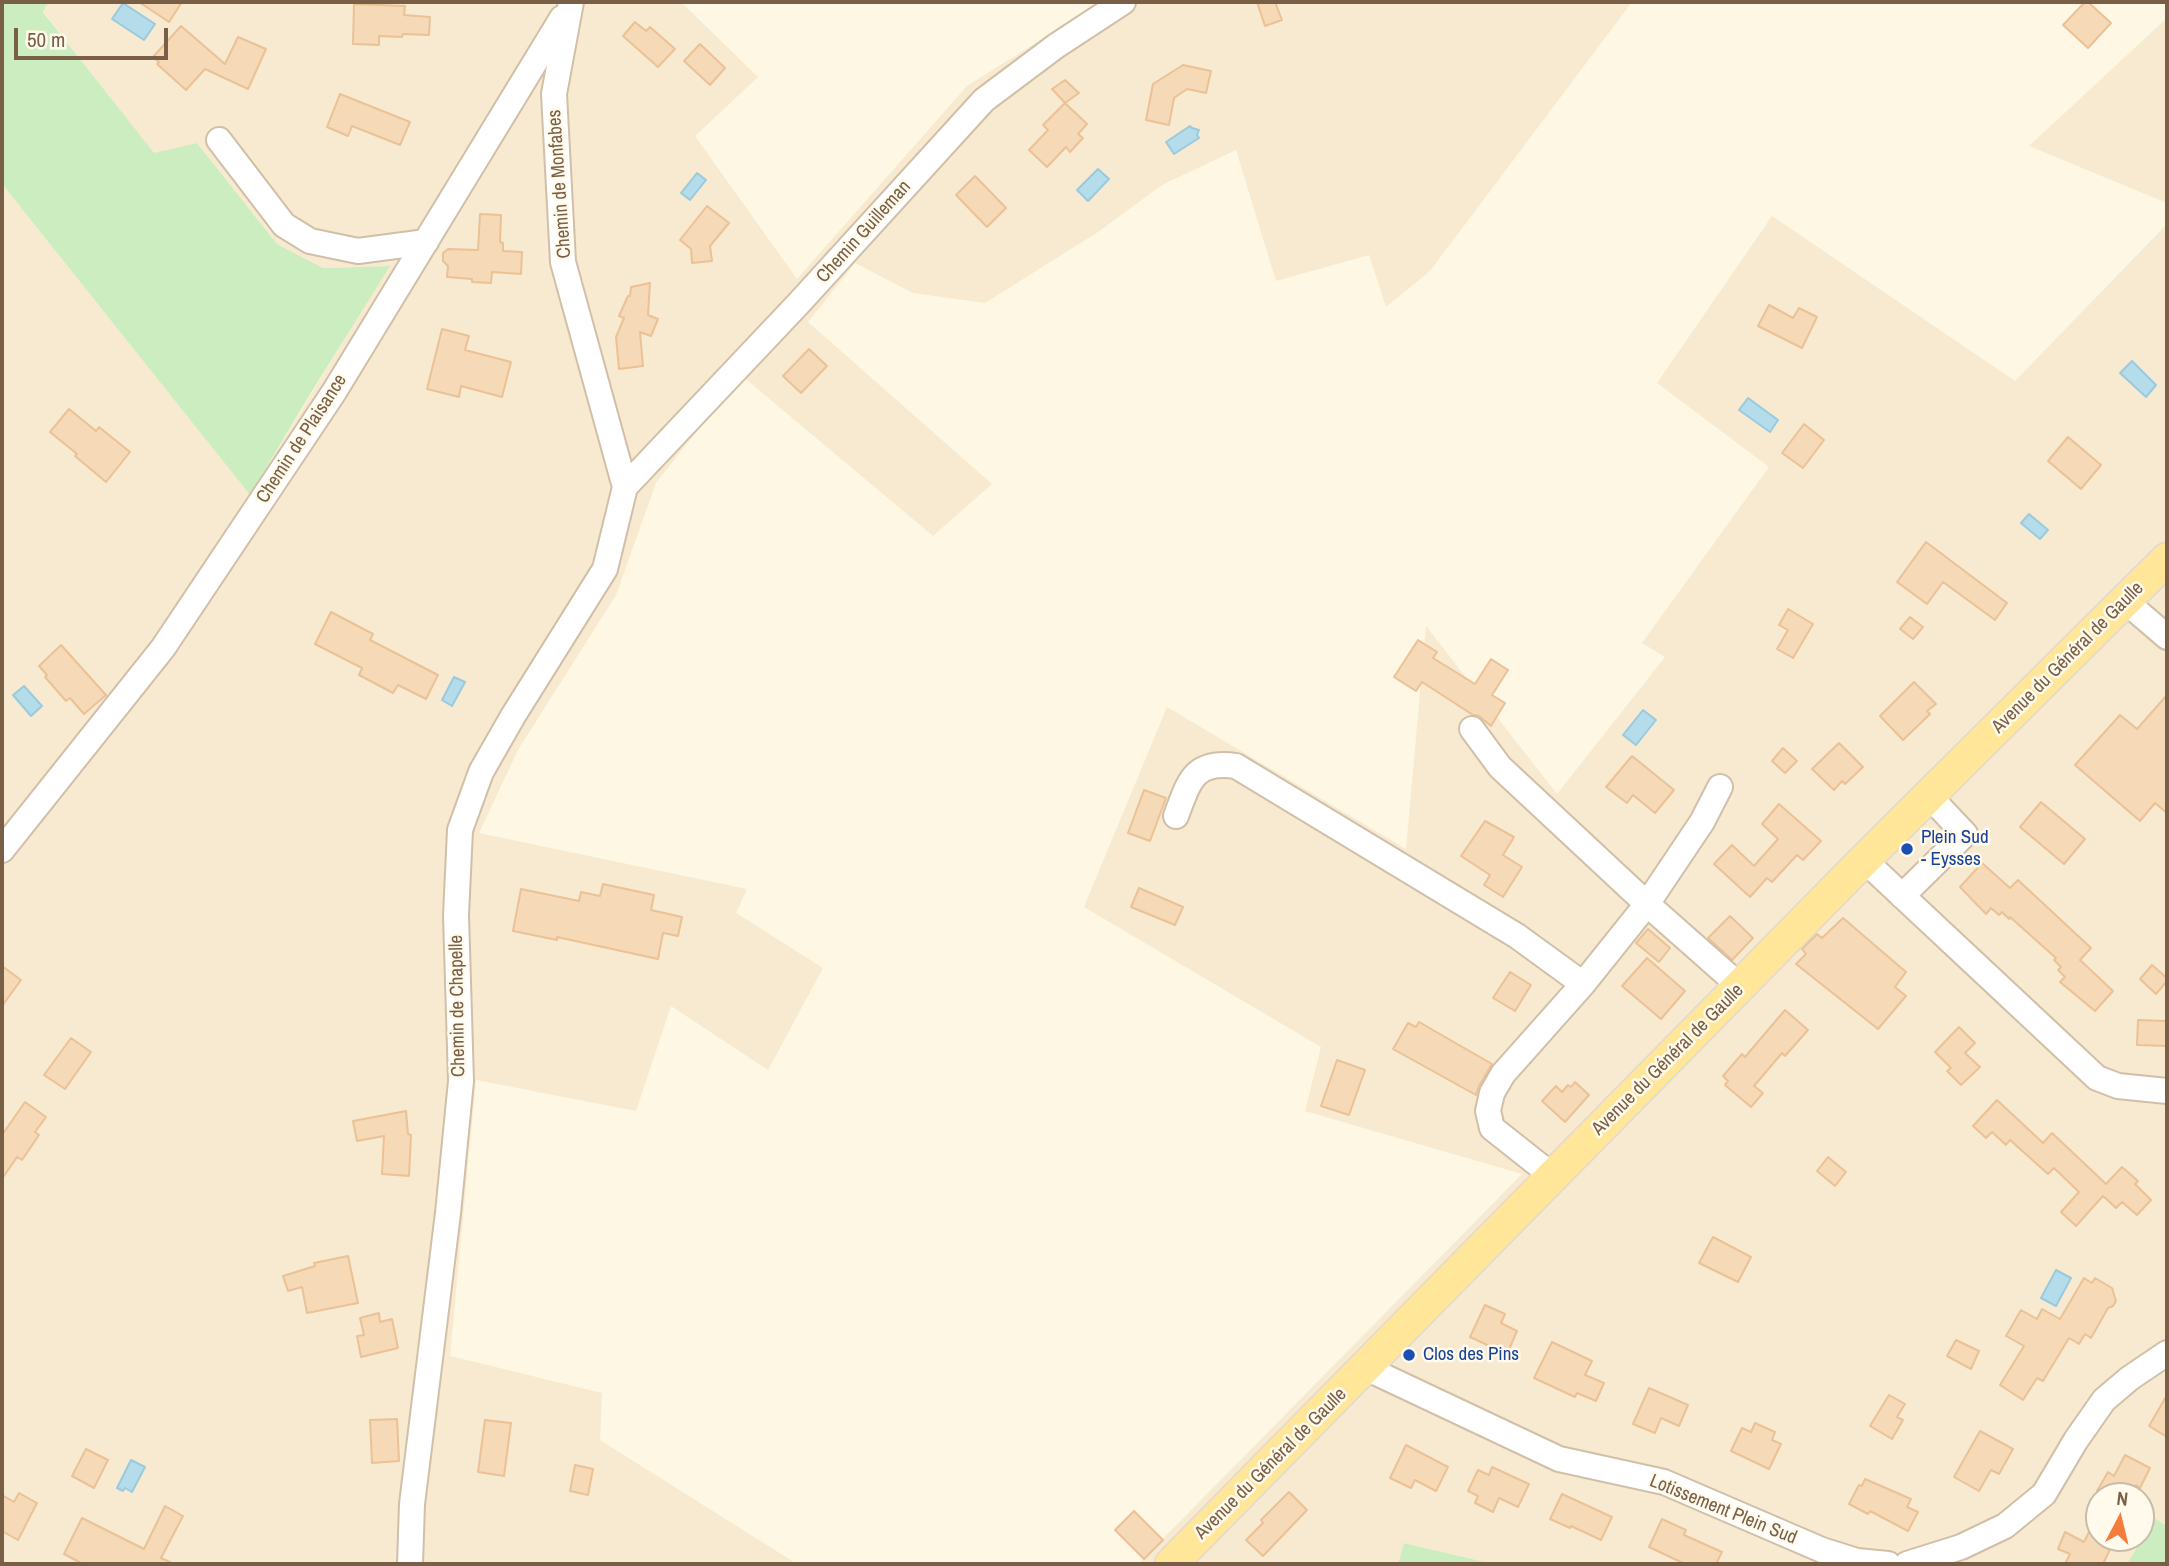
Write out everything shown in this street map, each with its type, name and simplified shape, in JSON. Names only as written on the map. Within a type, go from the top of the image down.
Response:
[{"type":"main road","name":"Avenue du Général de Gaulle","points":[[1171,1564],[1864,860],[2167,559]]},
{"type":"street","name":"Chemin Guilleman","points":[[625,486],[799,303],[984,100],[1056,46],[1123,2]]},
{"type":"street","name":"Chemin de Monfabes","points":[[570,4],[554,94],[564,262],[625,486]]},
{"type":"street","name":"Chemin de Plaisance","points":[[2,850],[163,648],[334,392],[570,4]]},
{"type":"street","points":[[219,140],[284,225],[310,241],[358,251],[426,242]]},
{"type":"street","name":"Chemin de Chapelle","points":[[410,1564],[412,1504],[448,1213],[461,1081],[456,915],[460,830],[481,772],[605,569],[625,486]]},
{"type":"street","points":[[2126,601],[2167,637]]},
{"type":"street","points":[[1472,729],[1500,767],[1741,987]]},
{"type":"street","points":[[1176,816],[1189,783],[1200,771],[1218,764],[1236,766],[1517,936],[1583,984]]},
{"type":"street","points":[[1554,1177],[1492,1128],[1488,1111],[1492,1093],[1503,1074],[1583,984],[1647,904],[1702,822],[1720,787]]},
{"type":"street","points":[[1902,896],[1965,834],[1929,796]]},
{"type":"street","points":[[1864,860],[2097,1078],[2118,1086],[2167,1091]]},
{"type":"street","points":[[1907,1564],[1961,1547],[2005,1526],[2044,1494],[2104,1400],[2167,1353]]},
{"type":"street","name":"Lotissement Plein Sud","points":[[1366,1368],[1559,1459],[1664,1482],[1822,1550],[1857,1561],[1888,1564]]},
{"type":"shaded area","points":[[48,2],[681,2],[758,77],[695,136],[797,279],[967,86],[1101,2],[1632,2],[1430,271],[1386,307],[1369,255],[1276,281],[1236,150],[1162,185],[1098,232],[985,303],[913,293],[855,263],[808,322],[992,484],[933,536],[741,375],[656,483],[616,595],[518,750],[479,833],[747,889],[736,913],[823,968],[768,1070],[671,1006],[636,1111],[476,1080],[450,1356],[602,1393],[600,1440],[797,1564],[2,1564],[2,184],[250,495],[389,266],[323,268],[277,244],[197,143],[154,154],[43,11]]},
{"type":"shaded area","points":[[2167,18],[2167,203],[2029,146]]},
{"type":"shaded area","points":[[1772,216],[2015,381],[2167,224],[2167,1526],[2155,1519],[2155,1482],[2085,1482],[2085,1552],[2134,1552],[2127,1564],[1493,1564],[1404,1543],[1398,1564],[1138,1564],[1522,1174],[1305,1111],[1321,1047],[1084,907],[1167,707],[1406,849],[1426,626],[1557,794],[1665,657],[1642,643],[1769,467],[1657,383]]},
{"type":"green space","points":[[2,2],[48,2],[43,12],[154,153],[197,143],[277,244],[323,268],[390,266],[250,495],[2,184]]},
{"type":"green space","points":[[2155,1519],[2167,1526],[2167,1564],[2127,1564],[2134,1552],[2155,1552]]},
{"type":"green space","points":[[1404,1543],[1493,1564],[1398,1564]]},
{"type":"water","points":[[123,3],[155,24],[144,40],[112,19]]},
{"type":"water","points":[[1190,126],[1199,130],[1199,138],[1174,154],[1166,142]]},
{"type":"water","points":[[1098,169],[1109,179],[1088,201],[1077,190]]},
{"type":"water","points":[[697,173],[706,180],[690,200],[681,193]]},
{"type":"water","points":[[2132,361],[2156,385],[2146,397],[2120,373]]},
{"type":"water","points":[[1748,398],[1778,420],[1770,432],[1739,410]]},
{"type":"water","points":[[2029,514],[2048,530],[2040,539],[2021,523]]},
{"type":"water","points":[[454,677],[465,682],[452,706],[442,700]]},
{"type":"water","points":[[24,686],[42,706],[31,716],[13,695]]},
{"type":"water","points":[[1643,710],[1656,720],[1636,745],[1623,735]]},
{"type":"water","points":[[2056,1270],[2071,1278],[2056,1306],[2041,1298]]},
{"type":"water","points":[[131,1460],[145,1467],[132,1492],[125,1488],[123,1491],[117,1488]]},
{"type":"building","points":[[139,2],[182,2],[169,22]]},
{"type":"building","points":[[1257,2],[1275,2],[1282,20],[1265,26]]},
{"type":"building","points":[[2085,2],[2111,23],[2088,48],[2063,25]]},
{"type":"building","points":[[354,4],[405,6],[404,15],[430,17],[429,35],[379,36],[379,45],[353,44]]},
{"type":"building","points":[[635,22],[646,31],[650,27],[675,49],[658,67],[623,36]]},
{"type":"building","points":[[181,26],[225,64],[238,37],[266,49],[248,89],[205,69],[186,90],[157,64],[159,62],[153,57]]},
{"type":"building","points":[[700,44],[725,68],[710,85],[684,61]]},
{"type":"building","points":[[1183,65],[1211,71],[1206,93],[1187,89],[1174,98],[1169,125],[1146,120],[1153,84]]},
{"type":"building","points":[[1065,80],[1079,93],[1065,103],[1052,89]]},
{"type":"building","points":[[340,94],[410,122],[400,145],[352,126],[348,136],[327,127]]},
{"type":"building","points":[[1065,103],[1087,124],[1078,134],[1083,138],[1070,152],[1066,147],[1047,167],[1029,150],[1048,130],[1043,125]]},
{"type":"building","points":[[975,176],[1006,208],[987,227],[956,195]]},
{"type":"building","points":[[707,206],[729,223],[710,246],[712,261],[692,263],[691,249],[680,240]]},
{"type":"building","points":[[480,214],[501,215],[500,242],[503,243],[503,251],[522,252],[521,274],[492,272],[491,283],[447,277],[448,266],[443,261],[443,253],[448,249],[478,250]]},
{"type":"building","points":[[650,283],[648,315],[658,319],[651,336],[640,332],[643,366],[619,369],[616,337],[624,318],[619,316],[630,296],[631,287]]},
{"type":"building","points":[[1769,305],[1793,318],[1799,308],[1817,317],[1802,348],[1758,326]]},
{"type":"building","points":[[442,329],[469,336],[465,350],[511,362],[502,397],[461,386],[459,397],[427,389]]},
{"type":"building","points":[[809,349],[827,366],[801,393],[783,376]]},
{"type":"building","points":[[69,409],[96,431],[99,427],[130,452],[106,482],[50,432]]},
{"type":"building","points":[[1804,424],[1824,440],[1803,468],[1782,453]]},
{"type":"building","points":[[2068,437],[2101,465],[2081,489],[2048,461]]},
{"type":"building","points":[[1926,542],[2007,603],[1995,620],[1943,582],[1927,604],[1897,582]]},
{"type":"building","points":[[1788,609],[1813,624],[1793,658],[1777,649],[1788,630],[1779,625]]},
{"type":"building","points":[[331,612],[373,634],[370,640],[438,675],[426,699],[398,685],[393,693],[359,675],[362,668],[315,644]]},
{"type":"building","points":[[1910,617],[1923,627],[1913,639],[1900,629]]},
{"type":"building","points":[[1418,640],[1437,652],[1433,658],[1475,684],[1491,659],[1508,670],[1492,695],[1505,703],[1491,726],[1422,682],[1416,691],[1394,677]]},
{"type":"building","points":[[61,645],[106,695],[84,714],[70,698],[66,701],[39,666]]},
{"type":"building","points":[[1914,682],[1936,704],[1927,711],[1930,714],[1903,740],[1880,716]]},
{"type":"building","points":[[2167,695],[2167,813],[2155,803],[2140,821],[2075,765],[2120,715],[2137,729]]},
{"type":"building","points":[[1839,743],[1863,767],[1845,784],[1842,781],[1834,790],[1812,769]]},
{"type":"building","points":[[1783,748],[1797,761],[1785,773],[1772,761]]},
{"type":"building","points":[[1632,756],[1674,790],[1655,813],[1633,795],[1627,803],[1606,787]]},
{"type":"building","points":[[1144,790],[1166,798],[1150,841],[1128,833]]},
{"type":"building","points":[[2041,802],[2085,839],[2064,864],[2020,827]]},
{"type":"building","points":[[1779,804],[1821,841],[1803,860],[1797,855],[1772,882],[1767,878],[1750,897],[1714,864],[1732,845],[1754,866],[1778,839],[1762,824]]},
{"type":"building","points":[[1485,821],[1514,837],[1503,855],[1522,867],[1503,897],[1484,885],[1490,875],[1461,856]]},
{"type":"building","points":[[1982,863],[2010,888],[2018,880],[2091,948],[2080,960],[2113,991],[2095,1011],[2060,982],[2065,977],[2058,970],[2061,967],[2054,960],[2056,958],[2010,917],[2009,919],[2002,912],[1999,915],[1991,908],[1986,914],[1960,887]]},
{"type":"building","points":[[603,884],[654,895],[651,910],[682,917],[678,936],[663,933],[658,959],[557,937],[557,940],[513,931],[521,889],[579,901],[581,892],[600,896]]},
{"type":"building","points":[[1139,888],[1183,907],[1175,925],[1131,907]]},
{"type":"building","points":[[1730,916],[1753,938],[1732,960],[1708,938]]},
{"type":"building","points":[[1843,918],[1906,972],[1895,987],[1906,996],[1878,1029],[1796,964],[1806,954],[1802,949],[1817,934],[1822,938]]},
{"type":"building","points":[[1648,929],[1670,948],[1659,962],[1636,943]]},
{"type":"building","points":[[1647,958],[1685,991],[1661,1019],[1622,986]]},
{"type":"building","points":[[2152,965],[2167,978],[2156,994],[2140,979]]},
{"type":"building","points":[[2,966],[21,980],[2,1006]]},
{"type":"building","points":[[1510,972],[1531,985],[1515,1011],[1493,998]]},
{"type":"building","points":[[1785,1010],[1808,1030],[1785,1056],[1782,1053],[1754,1086],[1763,1093],[1751,1107],[1725,1085],[1728,1081],[1723,1076],[1742,1054],[1745,1057]]},
{"type":"building","points":[[2138,1020],[2167,1021],[2167,1046],[2137,1045]]},
{"type":"building","points":[[1419,1022],[1492,1064],[1476,1095],[1393,1049],[1408,1023],[1416,1027]]},
{"type":"building","points":[[1959,1027],[1975,1043],[1965,1053],[1980,1067],[1961,1085],[1947,1071],[1951,1068],[1935,1052]]},
{"type":"building","points":[[71,1038],[91,1052],[65,1089],[44,1075]]},
{"type":"building","points":[[1337,1060],[1365,1070],[1349,1115],[1321,1106]]},
{"type":"building","points":[[1575,1082],[1589,1095],[1565,1122],[1542,1101],[1556,1086],[1562,1092]]},
{"type":"building","points":[[1997,1100],[2043,1143],[2052,1133],[2106,1184],[2122,1167],[2138,1181],[2135,1184],[2151,1200],[2137,1215],[2122,1202],[2116,1208],[2103,1196],[2076,1226],[2061,1212],[2079,1192],[2054,1168],[2048,1174],[2010,1140],[2006,1145],[1992,1132],[1986,1138],[1973,1126]]},
{"type":"building","points":[[25,1102],[46,1117],[35,1132],[39,1135],[22,1160],[17,1157],[2,1179],[2,1135]]},
{"type":"building","points":[[406,1111],[408,1134],[411,1135],[409,1176],[382,1174],[384,1136],[357,1141],[353,1121]]},
{"type":"building","points":[[1828,1157],[1846,1172],[1835,1186],[1817,1171]]},
{"type":"building","points":[[1713,1237],[1751,1257],[1738,1282],[1699,1263]]},
{"type":"building","points":[[348,1256],[358,1303],[307,1313],[302,1287],[288,1291],[283,1276],[315,1266],[314,1263]]},
{"type":"building","points":[[2084,1278],[2092,1283],[2095,1278],[2112,1288],[2116,1301],[2108,1308],[2091,1338],[2085,1334],[2079,1344],[2069,1338],[2043,1381],[2037,1378],[2023,1400],[2000,1385],[2024,1346],[2006,1336],[2021,1310],[2037,1319],[2042,1309],[2060,1319]]},
{"type":"building","points":[[1485,1305],[1505,1314],[1501,1323],[1517,1331],[1507,1354],[1470,1337]]},
{"type":"building","points":[[379,1313],[380,1322],[392,1319],[398,1348],[361,1357],[357,1336],[364,1335],[360,1318]]},
{"type":"building","points":[[1956,1340],[1979,1351],[1971,1369],[1947,1356]]},
{"type":"building","points":[[1552,1342],[1592,1361],[1585,1375],[1604,1383],[1596,1401],[1577,1393],[1575,1397],[1534,1378]]},
{"type":"building","points":[[1649,1388],[1688,1405],[1679,1426],[1661,1418],[1655,1433],[1633,1424]]},
{"type":"building","points":[[1889,1395],[1905,1404],[1897,1417],[1903,1420],[1892,1439],[1870,1426]]},
{"type":"building","points":[[2167,1395],[2167,1437],[2149,1426]]},
{"type":"building","points":[[397,1419],[399,1461],[372,1463],[370,1420]]},
{"type":"building","points":[[485,1420],[511,1423],[504,1476],[478,1472]]},
{"type":"building","points":[[1755,1423],[1775,1432],[1772,1440],[1781,1444],[1769,1469],[1731,1451],[1742,1428],[1751,1432]]},
{"type":"building","points":[[1980,1431],[2013,1449],[1999,1474],[1991,1470],[1979,1491],[1954,1477]]},
{"type":"building","points":[[1406,1445],[1448,1467],[1436,1491],[1415,1480],[1411,1488],[1390,1478]]},
{"type":"building","points":[[86,1449],[108,1460],[94,1488],[72,1476]]},
{"type":"building","points":[[2125,1455],[2150,1468],[2143,1482],[2102,1482],[2108,1472],[2114,1476]]},
{"type":"building","points":[[575,1465],[593,1469],[588,1495],[570,1491]]},
{"type":"building","points":[[1492,1467],[1529,1484],[1518,1507],[1499,1498],[1493,1512],[1475,1503],[1478,1496],[1468,1491],[1478,1470],[1489,1475]]},
{"type":"building","points":[[1865,1479],[1911,1499],[1907,1507],[1918,1512],[1908,1531],[1870,1511],[1868,1514],[1849,1504]]},
{"type":"building","points":[[1289,1492],[1307,1510],[1263,1556],[1246,1540],[1263,1523],[1261,1520]]},
{"type":"building","points":[[19,1493],[37,1503],[18,1540],[2,1531],[2,1495],[14,1502]]},
{"type":"building","points":[[1562,1494],[1612,1517],[1601,1540],[1550,1519]]},
{"type":"building","points":[[165,1506],[183,1516],[161,1558],[174,1564],[83,1564],[64,1554],[82,1518],[144,1549]]},
{"type":"building","points":[[1134,1511],[1163,1540],[1144,1559],[1115,1530]]},
{"type":"building","points":[[1662,1519],[1686,1530],[1684,1535],[1722,1552],[1716,1564],[1685,1564],[1649,1547]]},
{"type":"building","points":[[2065,1532],[2084,1542],[2085,1540],[2085,1552],[2109,1552],[2103,1564],[2065,1564],[2070,1554],[2058,1549]]},
{"type":"place","name":"Plein Sud - Eysses","points":[[1907,849]]},
{"type":"place","name":"Clos des Pins","points":[[1409,1355]]}]
